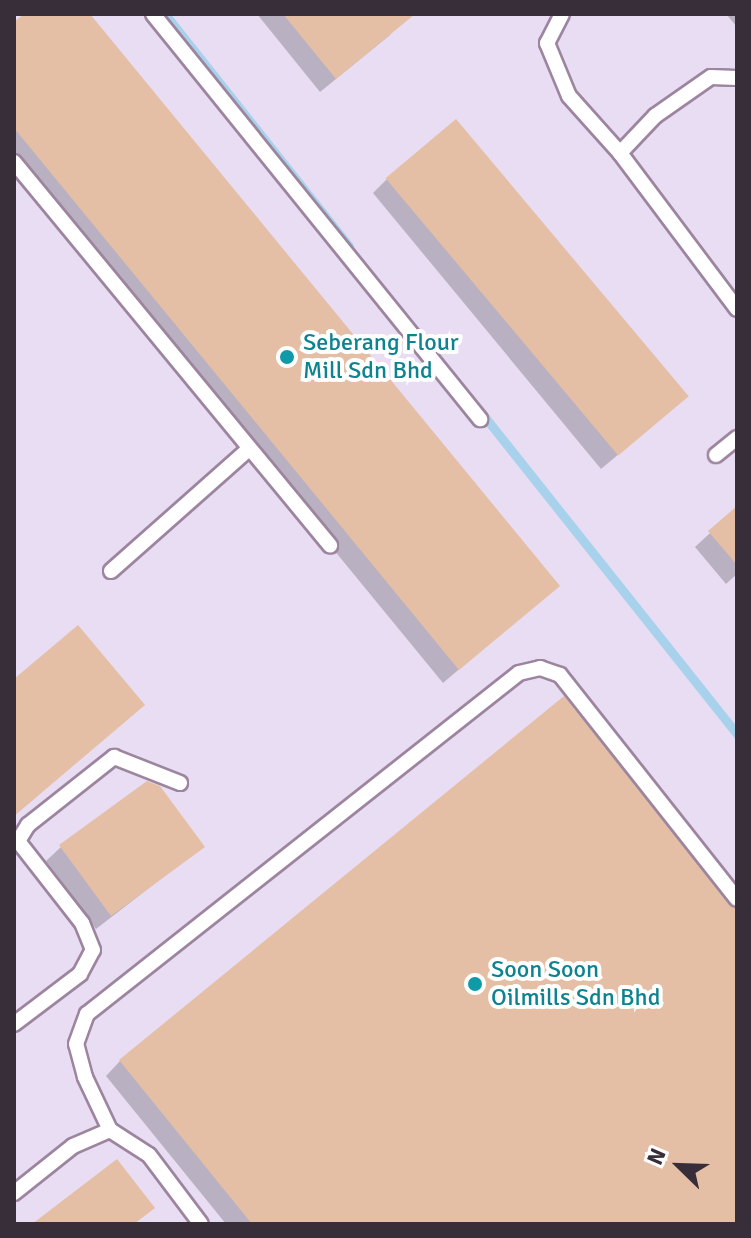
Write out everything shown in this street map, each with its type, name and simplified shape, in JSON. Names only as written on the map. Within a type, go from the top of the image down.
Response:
[{"type":"lane","points":[[153,14],[480,419]]},
{"type":"lane","points":[[562,14],[547,43],[569,96],[620,153],[737,309]]},
{"type":"lane","points":[[620,153],[655,116],[711,77],[737,78]]},
{"type":"lane","points":[[14,162],[330,546]]},
{"type":"lane","points":[[716,455],[737,438]]},
{"type":"lane","points":[[111,571],[249,449]]},
{"type":"lane","points":[[194,1222],[149,1155],[110,1130],[85,1077],[76,1044],[87,1014],[519,673],[540,668],[560,675],[737,899]]},
{"type":"lane","points":[[14,1024],[80,974],[93,950],[82,923],[16,839],[28,825],[114,757],[180,783]]},
{"type":"lane","points":[[14,1193],[73,1146],[110,1130]]},
{"type":"shaded area","points":[[14,14],[737,14],[737,1224],[14,1224]]},
{"type":"building","name":"Seberang Flour Mill Sdn Bhd","points":[[24,14],[90,14],[560,586],[459,670],[14,128],[14,22]]},
{"type":"building","points":[[283,14],[415,14],[336,79]]},
{"type":"building","points":[[456,119],[689,396],[618,455],[386,178]]},
{"type":"building","points":[[737,506],[737,565],[708,531]]},
{"type":"building","points":[[78,625],[145,705],[14,816],[14,679]]},
{"type":"building","name":"Soon Soon Oilmills Sdn Bhd","points":[[564,696],[737,909],[737,1224],[252,1224],[119,1060]]},
{"type":"building","points":[[147,781],[160,786],[205,847],[111,916],[59,845]]},
{"type":"building","points":[[117,1159],[155,1208],[134,1224],[32,1224]]},
{"type":"waterway","points":[[165,14],[349,246]]},
{"type":"waterway","points":[[480,411],[737,734]]},
{"type":"place","name":"Seberang Flour Mill Sdn Bhd","points":[[287,357]]},
{"type":"place","name":"Soon Soon Oilmills Sdn Bhd","points":[[475,984]]}]
